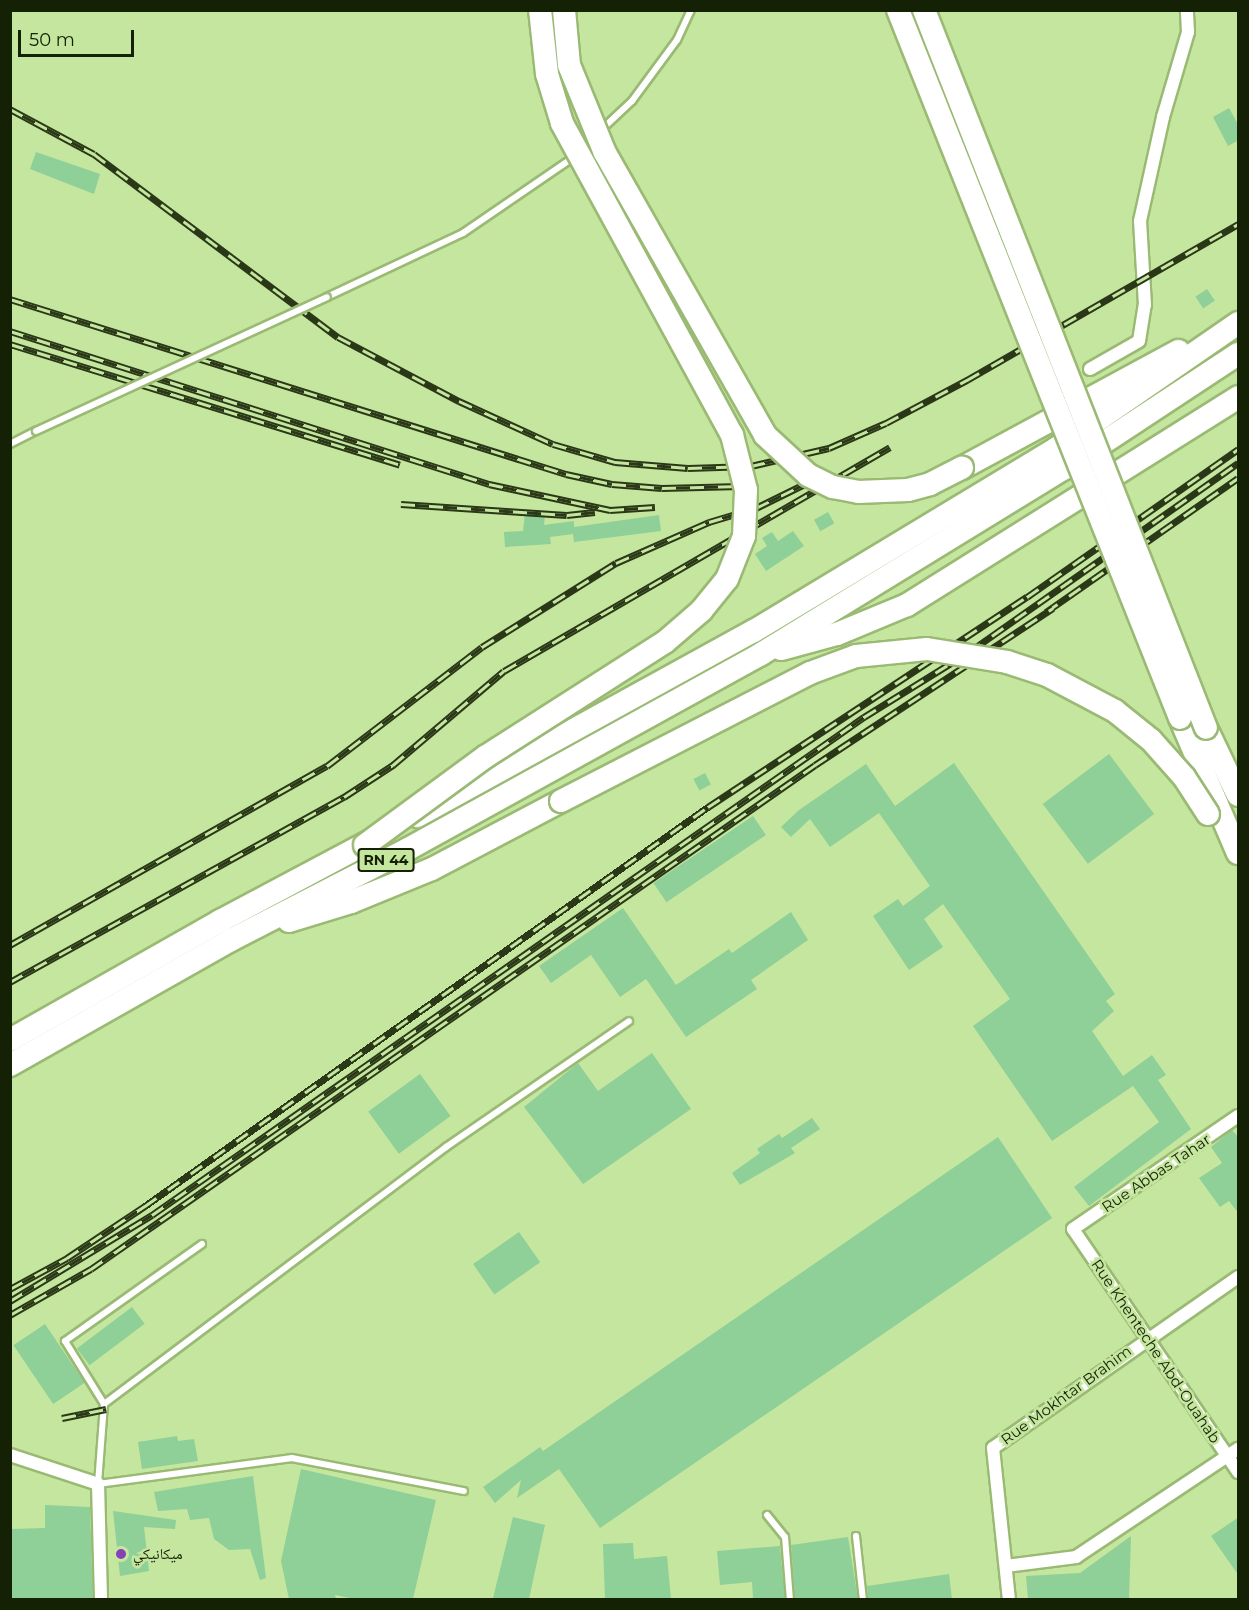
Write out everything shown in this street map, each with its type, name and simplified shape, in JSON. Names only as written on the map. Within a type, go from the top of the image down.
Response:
[{"type":"highway","points":[[365,845],[485,757],[665,642],[701,611],[727,579],[744,536],[746,490],[732,435],[562,123],[547,74],[540,10]]},
{"type":"highway","points":[[564,10],[569,65],[605,153],[765,435],[808,475],[833,487],[858,492],[908,490],[930,484],[1107,387],[1239,322]]},
{"type":"highway","points":[[898,10],[1213,811],[1239,861]]},
{"type":"highway","points":[[924,10],[1206,728],[1239,795]]},
{"type":"highway","points":[[10,1041],[220,921],[365,845],[754,631],[1056,448],[1239,322]]},
{"type":"highway","points":[[762,654],[1125,431],[1239,354]]},
{"type":"highway","points":[[762,654],[837,634],[907,604],[1239,397]]},
{"type":"highway","points":[[231,940],[351,902],[432,869],[810,673],[856,656],[927,649],[1007,662],[1037,672],[1115,711],[1151,740],[1184,777],[1213,811],[1239,853]]},
{"type":"highway","name":"RN 44","points":[[10,1065],[231,940],[408,849],[762,654]]},
{"type":"highway","points":[[1206,728],[1239,756]]},
{"type":"street","points":[[1090,369],[1139,341],[1145,305],[1140,221],[1163,117],[1188,32],[1187,10]]},
{"type":"street","name":"Rue Abbas Tahar","points":[[1073,1229],[1239,1116]]},
{"type":"street","name":"Rue Khenteche Abd-Ouahab","points":[[1073,1229],[1147,1338],[1233,1453],[1239,1472]]},
{"type":"street","points":[[1147,1338],[1239,1277]]},
{"type":"street","name":"Rue Mokhtar Brahim","points":[[1009,1599],[993,1448],[1147,1338]]},
{"type":"street","points":[[1006,1566],[1076,1557],[1233,1453]]},
{"type":"street","points":[[10,1455],[98,1484],[101,1599]]},
{"type":"lane","points":[[10,444],[463,232],[571,159],[632,101],[677,40],[691,10]]},
{"type":"lane","points":[[104,1404],[446,1147],[629,1021]]},
{"type":"lane","points":[[202,1244],[64,1341],[104,1404],[98,1484],[292,1458],[464,1491]]},
{"type":"lane","points":[[767,1515],[785,1537],[790,1599]]},
{"type":"lane","points":[[856,1536],[863,1599]]},
{"type":"building","points":[[1229,108],[1239,126],[1239,140],[1228,146],[1213,117]]},
{"type":"building","points":[[36,152],[100,174],[94,194],[30,169]]},
{"type":"building","points":[[1207,289],[1215,301],[1203,308],[1195,297]]},
{"type":"building","points":[[828,512],[834,523],[820,531],[814,520]]},
{"type":"building","points":[[525,513],[545,515],[544,525],[574,521],[574,527],[659,515],[661,531],[574,542],[573,534],[550,537],[551,544],[505,547],[504,532],[523,531]]},
{"type":"building","points":[[793,531],[804,546],[766,571],[755,554],[767,546],[762,538],[772,532],[778,541]]},
{"type":"building","points":[[1109,754],[1154,814],[1088,864],[1043,804]]},
{"type":"building","points":[[954,763],[1115,994],[1106,1001],[1114,1011],[1092,1031],[1123,1076],[1152,1055],[1166,1075],[1158,1080],[1191,1129],[1089,1206],[1074,1187],[1159,1122],[1133,1086],[1052,1141],[973,1026],[1010,999],[943,904],[924,919],[943,947],[909,970],[873,916],[898,899],[903,906],[930,886],[879,813],[830,847],[810,819],[791,837],[781,827],[799,810],[866,764],[895,806]]},
{"type":"building","points":[[705,773],[711,785],[699,790],[693,779]]},
{"type":"building","points":[[753,816],[766,835],[666,902],[654,883]]},
{"type":"building","points":[[623,908],[676,985],[729,949],[732,953],[791,912],[808,940],[751,980],[757,989],[686,1037],[646,979],[620,997],[591,955],[551,983],[539,966]]},
{"type":"building","points":[[652,1053],[691,1109],[583,1184],[524,1107],[578,1063],[598,1091]]},
{"type":"building","points":[[420,1074],[451,1116],[399,1154],[368,1112]]},
{"type":"building","points":[[812,1118],[820,1129],[791,1148],[795,1153],[740,1185],[732,1173],[760,1153],[757,1149],[779,1134],[782,1138]]},
{"type":"building","points":[[1232,1130],[1239,1138],[1239,1214],[1229,1201],[1220,1207],[1199,1178],[1222,1163],[1211,1147]]},
{"type":"building","points":[[998,1137],[1052,1218],[600,1528],[559,1469],[517,1498],[521,1480],[495,1503],[483,1487],[540,1447],[543,1451]]},
{"type":"building","points":[[519,1232],[540,1262],[494,1294],[473,1264]]},
{"type":"building","points":[[132,1307],[145,1324],[90,1365],[77,1349]]},
{"type":"building","points":[[45,1324],[85,1383],[53,1404],[13,1345]]},
{"type":"building","points":[[177,1436],[178,1441],[194,1439],[198,1461],[142,1469],[138,1442]]},
{"type":"building","points":[[301,1469],[436,1500],[413,1599],[354,1599],[335,1595],[336,1599],[289,1599],[281,1561]]},
{"type":"building","points":[[253,1476],[266,1578],[260,1580],[250,1549],[229,1550],[214,1539],[209,1518],[190,1520],[187,1509],[158,1511],[154,1492]]},
{"type":"building","points":[[45,1505],[90,1507],[93,1599],[10,1599],[10,1529],[45,1528]]},
{"type":"building","points":[[113,1511],[176,1520],[175,1529],[144,1527],[149,1571],[120,1576]]},
{"type":"building","points":[[513,1517],[545,1525],[529,1599],[493,1598]]},
{"type":"building","points":[[1239,1517],[1239,1576],[1211,1536]]},
{"type":"building","points":[[1131,1536],[1129,1599],[1028,1599],[1026,1576],[1080,1573]]},
{"type":"building","points":[[848,1537],[858,1599],[795,1599],[791,1545]]},
{"type":"building","points":[[633,1543],[634,1559],[667,1556],[671,1599],[605,1599],[603,1544]]},
{"type":"building","points":[[780,1546],[785,1599],[753,1599],[752,1582],[720,1585],[717,1551]]},
{"type":"building","points":[[949,1574],[952,1599],[868,1599],[867,1586]]},
{"type":"railway","points":[[10,109],[94,154],[338,337],[459,401],[553,444],[615,462],[688,468],[751,466],[829,448],[886,423],[967,380],[1238,224]]},
{"type":"railway","points":[[10,299],[566,474],[612,484],[662,488],[741,486]]},
{"type":"railway","points":[[10,331],[489,484],[610,510],[655,507]]},
{"type":"railway","points":[[10,344],[400,465]]},
{"type":"railway","points":[[10,982],[344,797],[393,765],[504,671],[890,447]]},
{"type":"railway","points":[[10,1289],[67,1258],[145,1206],[708,807],[1027,597],[1238,449]]},
{"type":"railway","points":[[10,1301],[152,1215],[864,717],[969,652],[1238,463]]},
{"type":"railway","points":[[10,945],[327,766],[482,647],[616,563],[709,522],[756,508],[825,474]]},
{"type":"railway","points":[[1046,612],[1238,478]]},
{"type":"railway","points":[[401,504],[567,515],[595,512]]},
{"type":"railway","points":[[10,1315],[91,1269],[815,765],[1053,608]]},
{"type":"railway","points":[[62,1418],[106,1409]]},
{"type":"place","name":"ميكانيكي","points":[[121,1554]]}]
